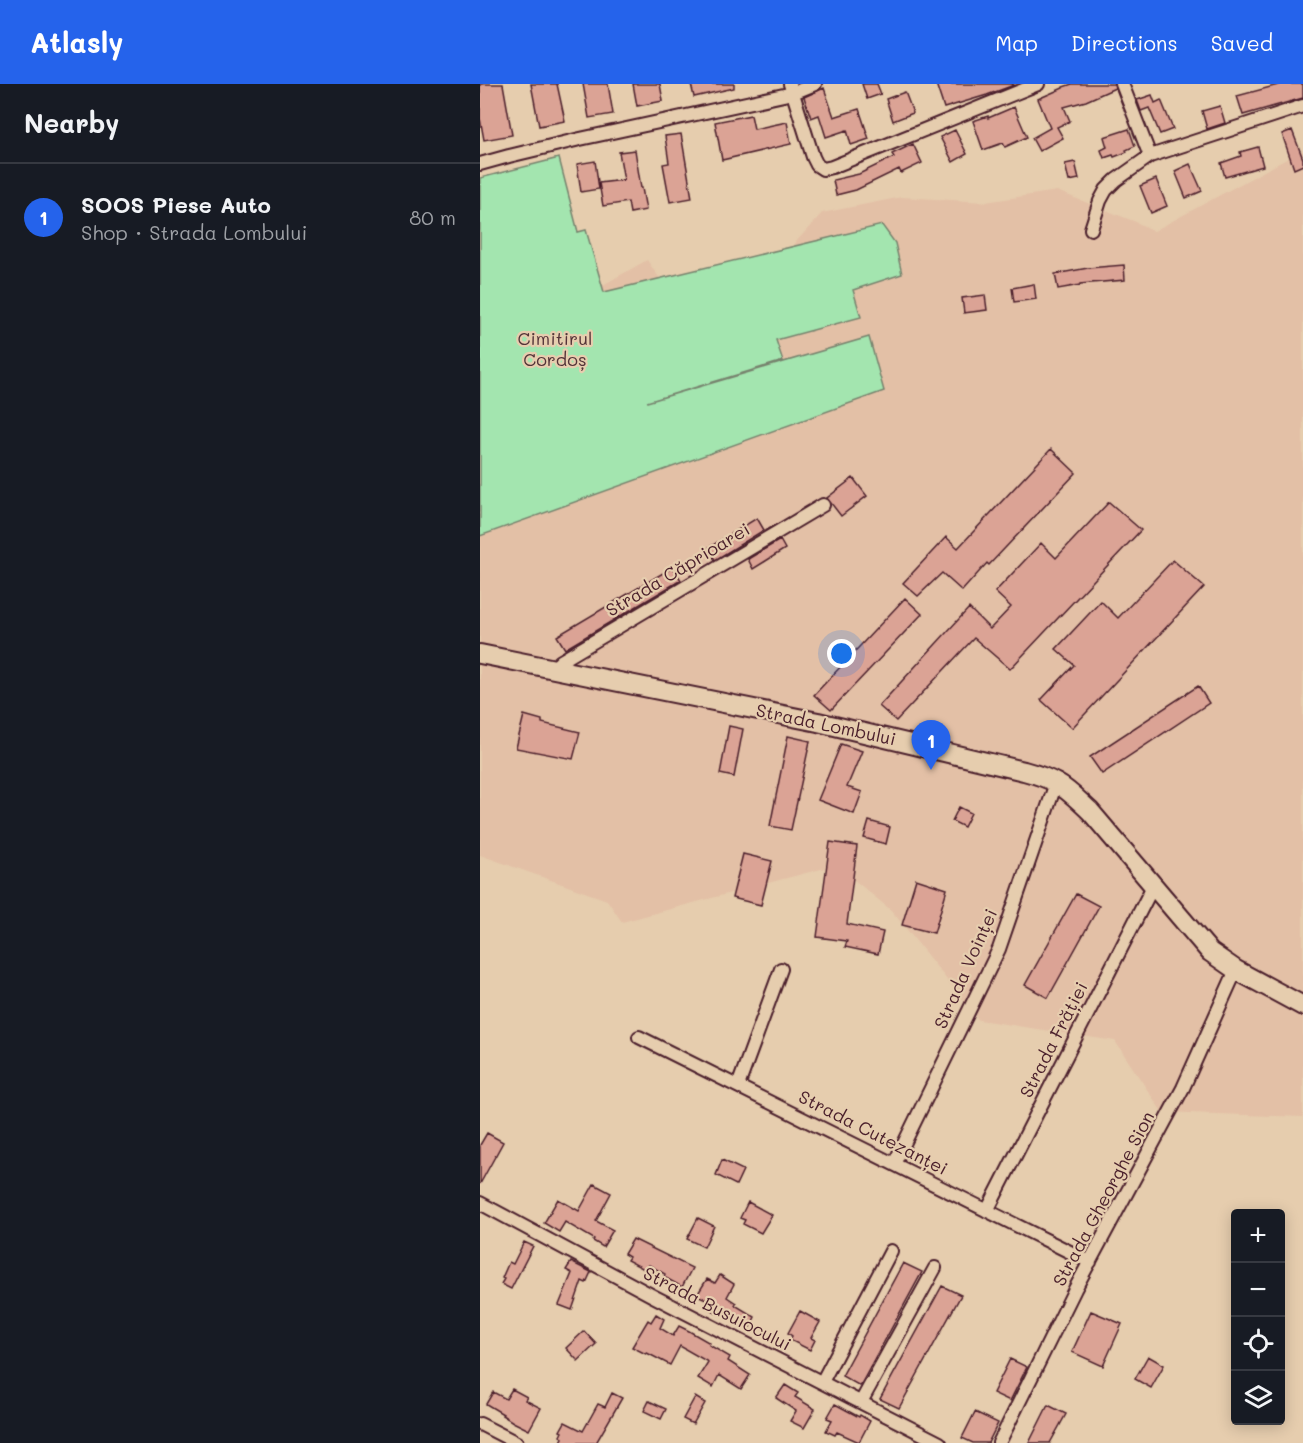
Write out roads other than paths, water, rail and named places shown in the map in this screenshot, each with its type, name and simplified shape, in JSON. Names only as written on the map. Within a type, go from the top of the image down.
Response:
[{"type":"street","points":[[480,164],[815,84]]},
{"type":"street","points":[[791,88],[813,157],[817,165],[823,169],[1038,84]]},
{"type":"street","points":[[1122,84],[1150,156]]},
{"type":"street","points":[[1091,229],[1106,190],[1150,156],[1303,106]]},
{"type":"street","name":"Strada Căprioarei","points":[[554,669],[561,661],[823,505]]},
{"type":"street","name":"Strada Lombului","points":[[480,654],[818,722],[1024,771],[1056,783],[1070,792],[1090,811],[1210,952],[1236,970],[1303,1006]]},
{"type":"street","name":"Strada Voinței","points":[[894,1164],[999,949],[1056,783]]},
{"type":"street","name":"Strada Frăției","points":[[987,1211],[1153,886]]},
{"type":"street","points":[[738,1086],[781,969]]},
{"type":"street","name":"Strada Gheorghe Sion","points":[[999,1443],[1090,1262],[1183,1088],[1236,970]]},
{"type":"street","name":"Strada Cutezanței","points":[[639,1036],[1090,1262]]},
{"type":"street","name":"Strada Busuiocului","points":[[480,1203],[653,1296],[940,1443]]},
{"type":"street","points":[[822,1382],[891,1251]]},
{"type":"street","points":[[861,1402],[935,1268]]},
{"type":"street","points":[[480,1424],[517,1443]]},
{"type":"place","name":"SOOS Piese Auto","points":[[931,770]]},
{"type":"park label","name":"Cimitirul Cordoș","points":[[555,349]]}]
